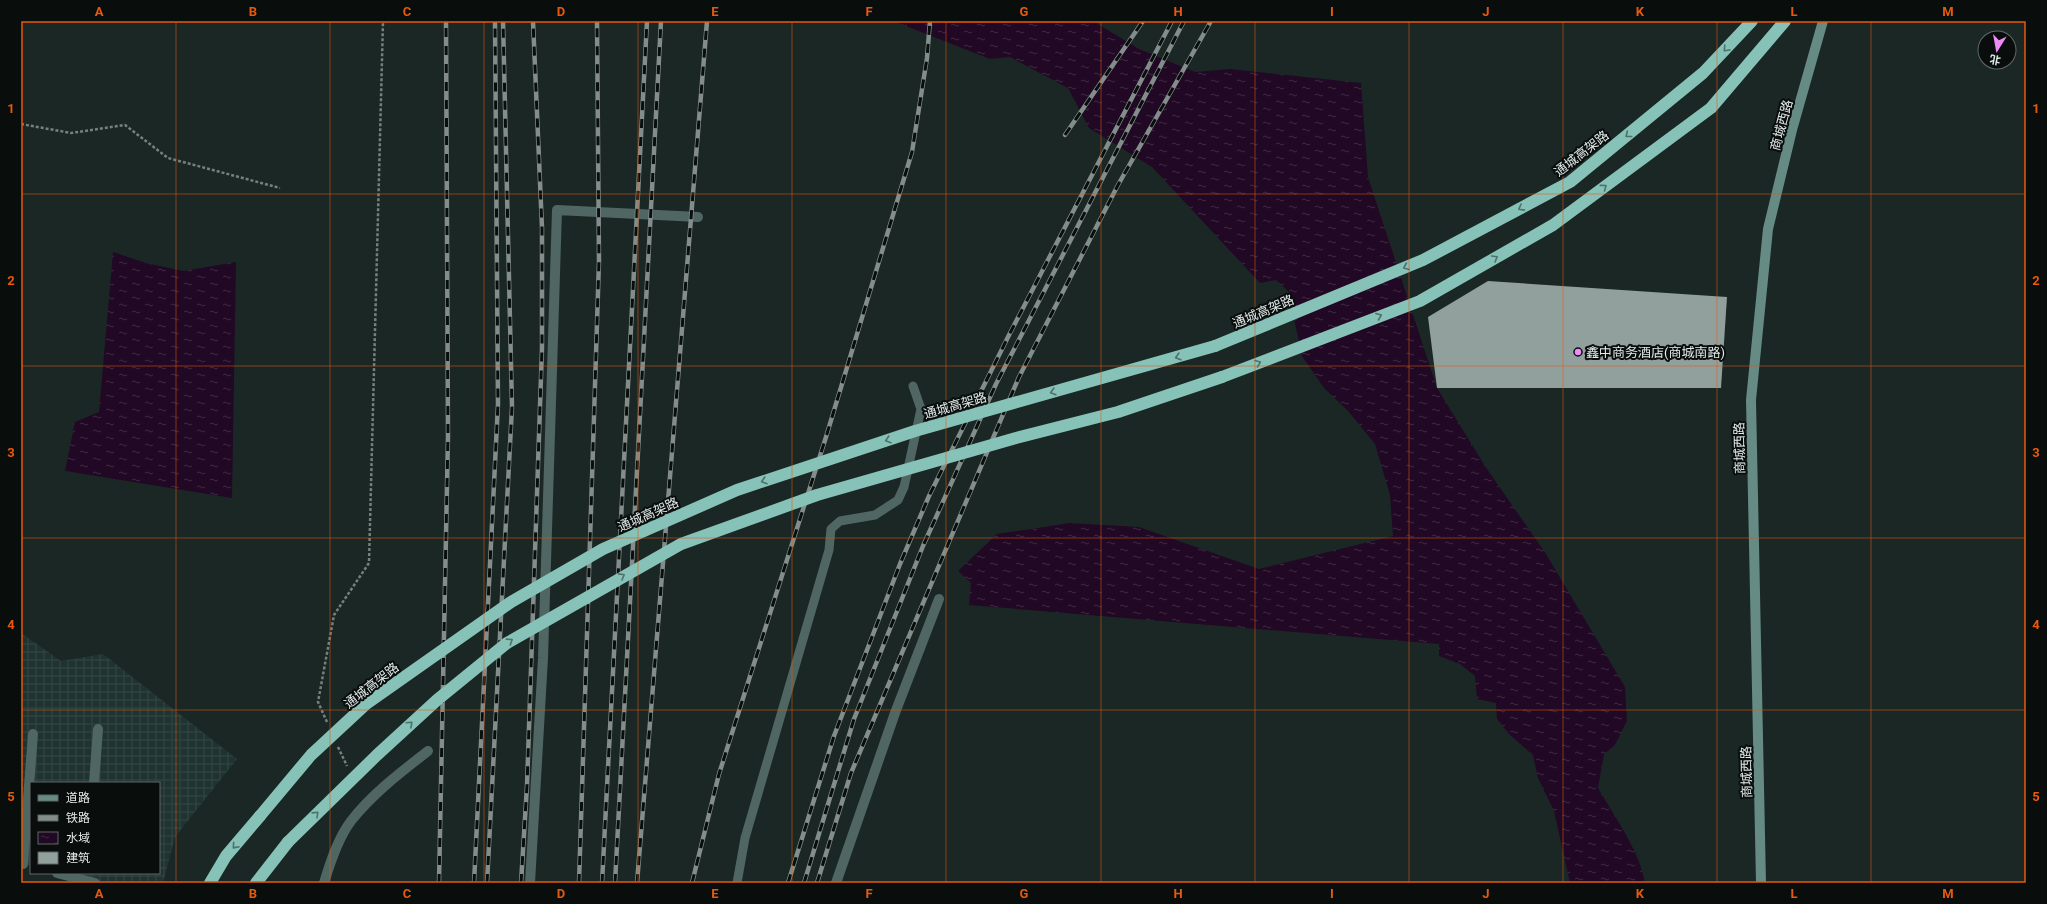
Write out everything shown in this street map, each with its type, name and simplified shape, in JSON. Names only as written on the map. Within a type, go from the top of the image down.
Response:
[{"type":"highway","name":"通城高架路","points":[[210,883],[226,856],[311,755],[366,704],[511,602],[603,549],[737,490],[886,441],[1215,346],[1424,260],[1570,182],[1703,73],[1752,21]]},
{"type":"highway","points":[[256,883],[288,842],[377,754],[437,700],[507,642],[609,583],[681,544],[817,495],[1016,438],[1118,412],[1222,377],[1420,301],[1553,225],[1710,108],[1785,21]]},
{"type":"main road","name":"商城西路","points":[[1761,883],[1752,400],[1768,229],[1792,130],[1824,21]]},
{"type":"street","points":[[530,883],[543,658],[557,210],[698,217]]},
{"type":"street","points":[[836,883],[895,713],[938,599]]},
{"type":"street","points":[[94,782],[98,729]]},
{"type":"street","points":[[30,782],[33,734]]},
{"type":"street","points":[[324,883],[339,841],[351,821],[387,785],[428,751]]},
{"type":"street","points":[[25,865],[30,783]]},
{"type":"street","points":[[62,874],[90,879]]},
{"type":"lane","points":[[737,883],[745,838],[829,550],[831,529],[840,521],[875,515],[898,500],[904,487],[921,409],[913,386]]},
{"type":"path","points":[[327,722],[318,702],[334,615],[369,563],[383,21]]},
{"type":"path","points":[[21,124],[71,133],[124,125],[168,158],[280,188]]},
{"type":"path","points":[[337,744],[350,772]]},
{"type":"shaded area","points":[[21,633],[61,661],[103,654],[237,759],[175,837],[163,883],[95,883],[60,874],[160,874],[160,782],[30,782],[30,866],[21,864]]},
{"type":"water","points":[[893,21],[1093,21],[1139,49],[1195,72],[1230,69],[1361,83],[1368,177],[1437,388],[1485,466],[1546,554],[1625,687],[1627,721],[1615,745],[1604,754],[1598,788],[1619,822],[1638,858],[1645,883],[1570,883],[1554,811],[1538,778],[1533,755],[1510,735],[1497,719],[1496,703],[1477,699],[1475,676],[1460,664],[1439,656],[1439,644],[969,605],[971,583],[958,571],[997,534],[1070,523],[1139,527],[1259,569],[1393,536],[1390,495],[1375,444],[1348,411],[1324,388],[1302,356],[1293,314],[1292,295],[1276,280],[1260,283],[1152,167],[1089,128],[1068,88],[1010,57],[990,59]]},
{"type":"water","points":[[113,252],[146,263],[183,271],[236,262],[232,498],[65,471],[75,422],[99,412]]},
{"type":"building","name":"鑫中商务酒店(商城南路)","points":[[1488,281],[1727,297],[1721,388],[1437,388],[1428,317]]},
{"type":"railway","points":[[439,883],[448,436],[446,21]]},
{"type":"railway","points":[[474,883],[498,404],[495,21]]},
{"type":"railway","points":[[487,883],[512,407],[503,21]]},
{"type":"railway","points":[[521,883],[527,786],[542,348],[542,228],[533,21]]},
{"type":"railway","points":[[579,883],[599,261],[597,21]]},
{"type":"railway","points":[[602,883],[647,21]]},
{"type":"railway","points":[[615,883],[661,21]]},
{"type":"railway","points":[[637,883],[707,21]]},
{"type":"railway","points":[[692,883],[719,774],[826,437],[912,152],[927,58],[930,21]]},
{"type":"railway","points":[[1065,135],[1143,21]]},
{"type":"railway","points":[[788,883],[834,736],[900,564],[929,496],[1009,335],[1172,21]]},
{"type":"railway","points":[[804,883],[854,719],[923,546],[996,384],[1184,21]]},
{"type":"railway","points":[[817,883],[851,773],[1019,377],[1118,185],[1211,21]]},
{"type":"place","name":"鑫中商务酒店(商城南路)","points":[[1578,352]]}]
